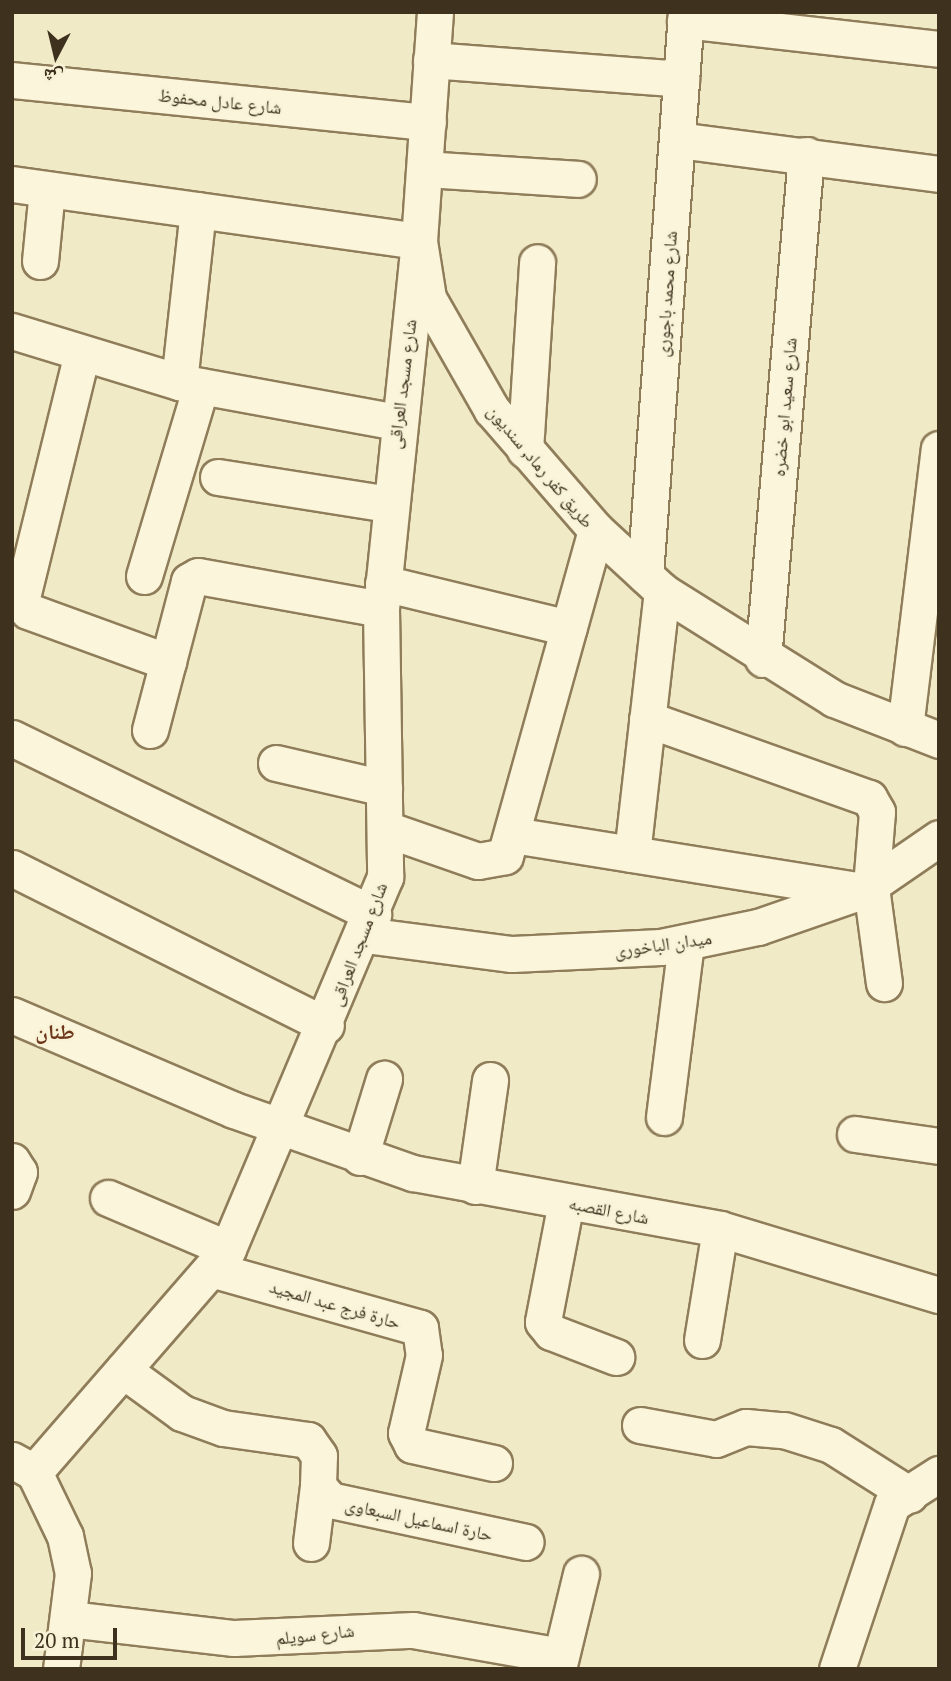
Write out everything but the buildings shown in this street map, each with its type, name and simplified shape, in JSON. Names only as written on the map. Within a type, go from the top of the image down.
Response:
[{"type":"street","name":"طريق كفر رماد, سنديون","points":[[435,12],[419,241],[428,298],[448,342],[524,450],[596,530],[653,583],[763,659],[834,699],[939,740]]},
{"type":"street","points":[[686,16],[847,24],[939,49]]},
{"type":"street","name":"شارع محمد باجورى","points":[[632,855],[648,719],[653,583],[686,16]]},
{"type":"street","points":[[431,60],[681,79]]},
{"type":"street","name":"شارع عادل محفوظ","points":[[12,80],[428,122]]},
{"type":"street","points":[[678,140],[939,174]]},
{"type":"street","name":"شارع سعيد ابو خضره","points":[[763,659],[806,155]]},
{"type":"street","points":[[425,169],[578,179]]},
{"type":"street","points":[[12,184],[419,241]]},
{"type":"street","points":[[40,261],[47,189]]},
{"type":"street","points":[[144,576],[190,384],[198,210]]},
{"type":"street","name":"شارع مسجد العراقى","points":[[69,1619],[73,1573],[50,1496],[20,1471],[123,1370],[221,1259],[326,1025],[369,924],[385,877],[382,596],[388,504],[419,241]]},
{"type":"street","points":[[524,450],[537,262]]},
{"type":"street","points":[[12,331],[190,384],[398,422]]},
{"type":"street","points":[[82,354],[20,596],[28,611],[168,662]]},
{"type":"street","points":[[905,728],[939,449]]},
{"type":"street","points":[[218,477],[388,504]]},
{"type":"street","points":[[386,829],[488,862],[501,860],[513,835],[596,530]]},
{"type":"street","points":[[150,730],[190,581],[198,576],[382,596],[569,628]]},
{"type":"street","points":[[648,719],[869,797],[877,813],[867,889],[884,983]]},
{"type":"street","name":"ميدان الباخورى","points":[[12,738],[369,924],[549,955],[686,942],[770,923],[867,889],[939,838]]},
{"type":"street","points":[[276,763],[329,780],[384,788]]},
{"type":"street","points":[[513,835],[867,889]]},
{"type":"street","points":[[12,868],[326,1025]]},
{"type":"street","points":[[664,1117],[686,942]]},
{"type":"street","name":"شارع القصبه","points":[[12,1015],[360,1157],[475,1186],[720,1229],[939,1295]]},
{"type":"street","points":[[360,1157],[384,1079]]},
{"type":"street","points":[[475,1186],[489,1080]]},
{"type":"street","points":[[855,1134],[939,1146]]},
{"type":"street","points":[[12,1161],[19,1172],[12,1191]]},
{"type":"street","points":[[108,1198],[221,1259]]},
{"type":"street","points":[[566,1202],[543,1322],[551,1332],[616,1357]]},
{"type":"street","points":[[702,1340],[720,1229]]},
{"type":"street","name":"حارة فرج عبد المجيد","points":[[221,1259],[419,1328],[424,1355],[406,1433],[412,1445],[494,1463]]},
{"type":"street","points":[[123,1370],[182,1413],[213,1424],[308,1440],[319,1456],[310,1543]]},
{"type":"street","points":[[640,1425],[716,1439],[746,1427],[784,1430],[931,1478]]},
{"type":"street","points":[[837,1669],[885,1520],[899,1497],[931,1478]]},
{"type":"street","name":"حارة اسماعيل السبعاوى","points":[[318,1486],[342,1504],[526,1542]]},
{"type":"street","points":[[559,1662],[581,1574]]},
{"type":"street","points":[[61,1669],[69,1619]]},
{"type":"street","name":"شارع سويلم","points":[[69,1619],[241,1654],[412,1630],[559,1662]]},
{"type":"district","name":"طنان","points":[[55,1031]]}]
